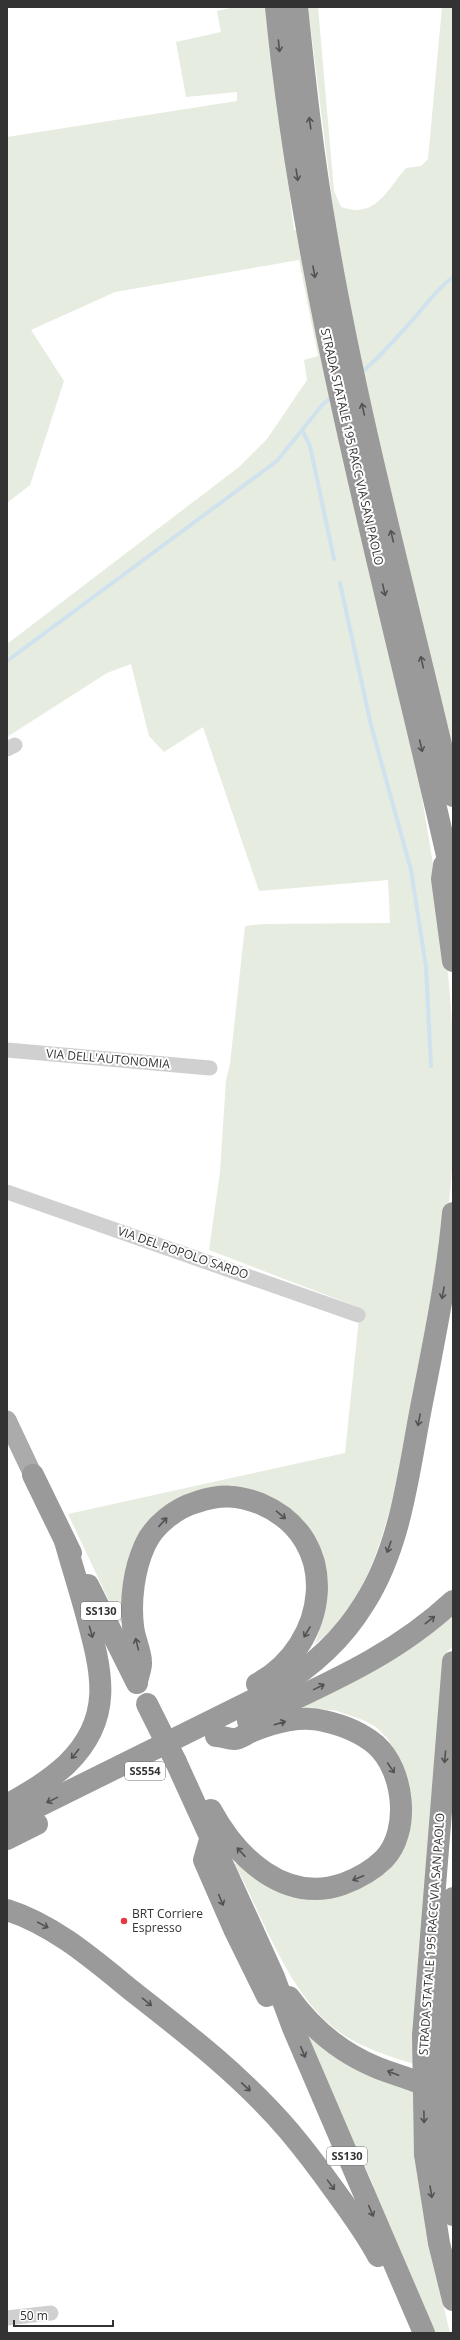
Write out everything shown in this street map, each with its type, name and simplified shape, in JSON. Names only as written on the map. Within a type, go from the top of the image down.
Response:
[{"type":"highway","name":"STRADA STATALE 195 RACC VIA SAN PAOLO","points":[[276,7],[282,71],[316,232],[347,340],[422,704],[453,882]]},
{"type":"highway","name":"STRADA STATALE 195 RACC VIA SAN PAOLO","points":[[297,7],[309,118],[316,232]]},
{"type":"highway","name":"STRADA STATALE 195 RACC VIA SAN PAOLO","points":[[422,704],[453,796]]},
{"type":"highway","points":[[447,854],[442,879],[453,961]]},
{"type":"highway","points":[[279,1696],[337,1641],[365,1603],[385,1560],[401,1512],[447,1274],[453,1213]]},
{"type":"highway","name":"SS130","points":[[33,1475],[176,1762],[199,1800],[210,1838],[274,1977],[292,2024],[424,2333]]},
{"type":"highway","points":[[137,1682],[141,1662],[133,1626],[133,1600],[137,1570],[146,1544],[164,1519],[188,1505],[213,1497],[243,1497],[279,1512],[303,1536],[315,1565],[317,1595],[311,1626],[293,1655],[273,1675],[196,1716],[185,1734]]},
{"type":"highway","points":[[7,1805],[43,1783],[68,1763],[87,1739],[97,1717],[101,1693],[100,1664],[65,1541]]},
{"type":"highway","points":[[279,1696],[365,1666],[415,1632],[453,1601]]},
{"type":"highway","name":"STRADA STATALE 195 RACC VIA SAN PAOLO","points":[[453,1662],[433,2038],[434,2154],[439,2243],[453,2300]]},
{"type":"highway","name":"SS554","points":[[7,1822],[185,1734],[279,1696]]},
{"type":"highway","name":"SS554","points":[[7,1839],[216,1736],[279,1696]]},
{"type":"highway","points":[[199,1800],[230,1841],[250,1862],[278,1880],[304,1890],[335,1887],[362,1877],[385,1858],[399,1831],[401,1802],[395,1773],[376,1746],[350,1729],[322,1720],[290,1720],[254,1730],[235,1739],[216,1736]]},
{"type":"highway","points":[[210,1838],[204,1860],[232,1924],[277,2016],[292,2024]]},
{"type":"highway","name":"STRADA STATALE 195 RACC VIA SAN PAOLO","points":[[433,2038],[453,1898]]},
{"type":"highway","points":[[7,1910],[22,1914],[51,1930],[83,1951],[206,2049],[262,2102],[288,2130],[354,2217],[374,2249],[414,2333]]},
{"type":"highway","name":"SS130","points":[[274,1977],[309,2024],[331,2042],[377,2067],[434,2089],[453,2102]]},
{"type":"highway","name":"STRADA STATALE 195 RACC VIA SAN PAOLO","points":[[434,2154],[453,2216]]},
{"type":"main road","points":[[7,1420],[33,1475]]},
{"type":"street","name":"VIA DELL'AUTONOMIA","points":[[7,1050],[210,1068]]},
{"type":"street","name":"VIA DEL POPOLO SARDO","points":[[7,1192],[358,1315]]},
{"type":"street","points":[[7,2318],[51,2313]]},
{"type":"shaded area","points":[[234,7],[266,7],[294,230],[336,231],[308,7],[318,7],[334,191],[341,207],[353,210],[372,206],[386,194],[406,168],[421,166],[428,159],[442,7],[453,7],[453,751],[416,760],[442,920],[450,996],[454,1083],[451,1182],[448,1214],[437,1279],[394,1493],[386,1523],[365,1580],[351,1605],[334,1627],[314,1645],[321,1626],[326,1604],[326,1582],[322,1562],[302,1539],[254,1495],[162,1512],[123,1623],[119,1622],[68,1514],[345,1453],[360,1308],[209,1250],[220,1172],[226,1080],[230,1064],[245,926],[264,924],[390,923],[388,880],[259,891],[203,727],[164,752],[149,736],[131,664],[107,673],[7,737],[7,644],[239,467],[267,439],[307,380],[304,360],[318,356],[299,260],[115,292],[31,330],[64,381],[30,485],[7,503],[7,137],[237,101],[237,92],[186,97],[176,42],[221,32],[217,11]]},
{"type":"shaded area","points":[[453,1613],[453,1646],[447,1652],[444,1667],[417,2065],[376,2051],[352,2040],[331,2025],[313,2007],[283,1962],[235,1865],[238,1860],[266,1883],[370,1881],[409,1790],[400,1759],[388,1739],[376,1727],[363,1720],[334,1710],[296,1709],[338,1690],[399,1656],[436,1629]]},
{"type":"shaded area","points":[[298,2016],[453,2106],[429,2245],[450,2333],[431,2333],[370,2189],[373,2185]]},
{"type":"waterway","points":[[361,373],[376,360],[438,290],[453,277]]},
{"type":"waterway","points":[[7,661],[277,461],[323,404],[333,396]]},
{"type":"waterway","points":[[302,430],[310,446],[334,559]]},
{"type":"waterway","points":[[340,583],[371,725],[411,870],[426,967],[431,1066]]},
{"type":"place","name":"BRT Corriere Espresso","points":[[124,1921]]}]
